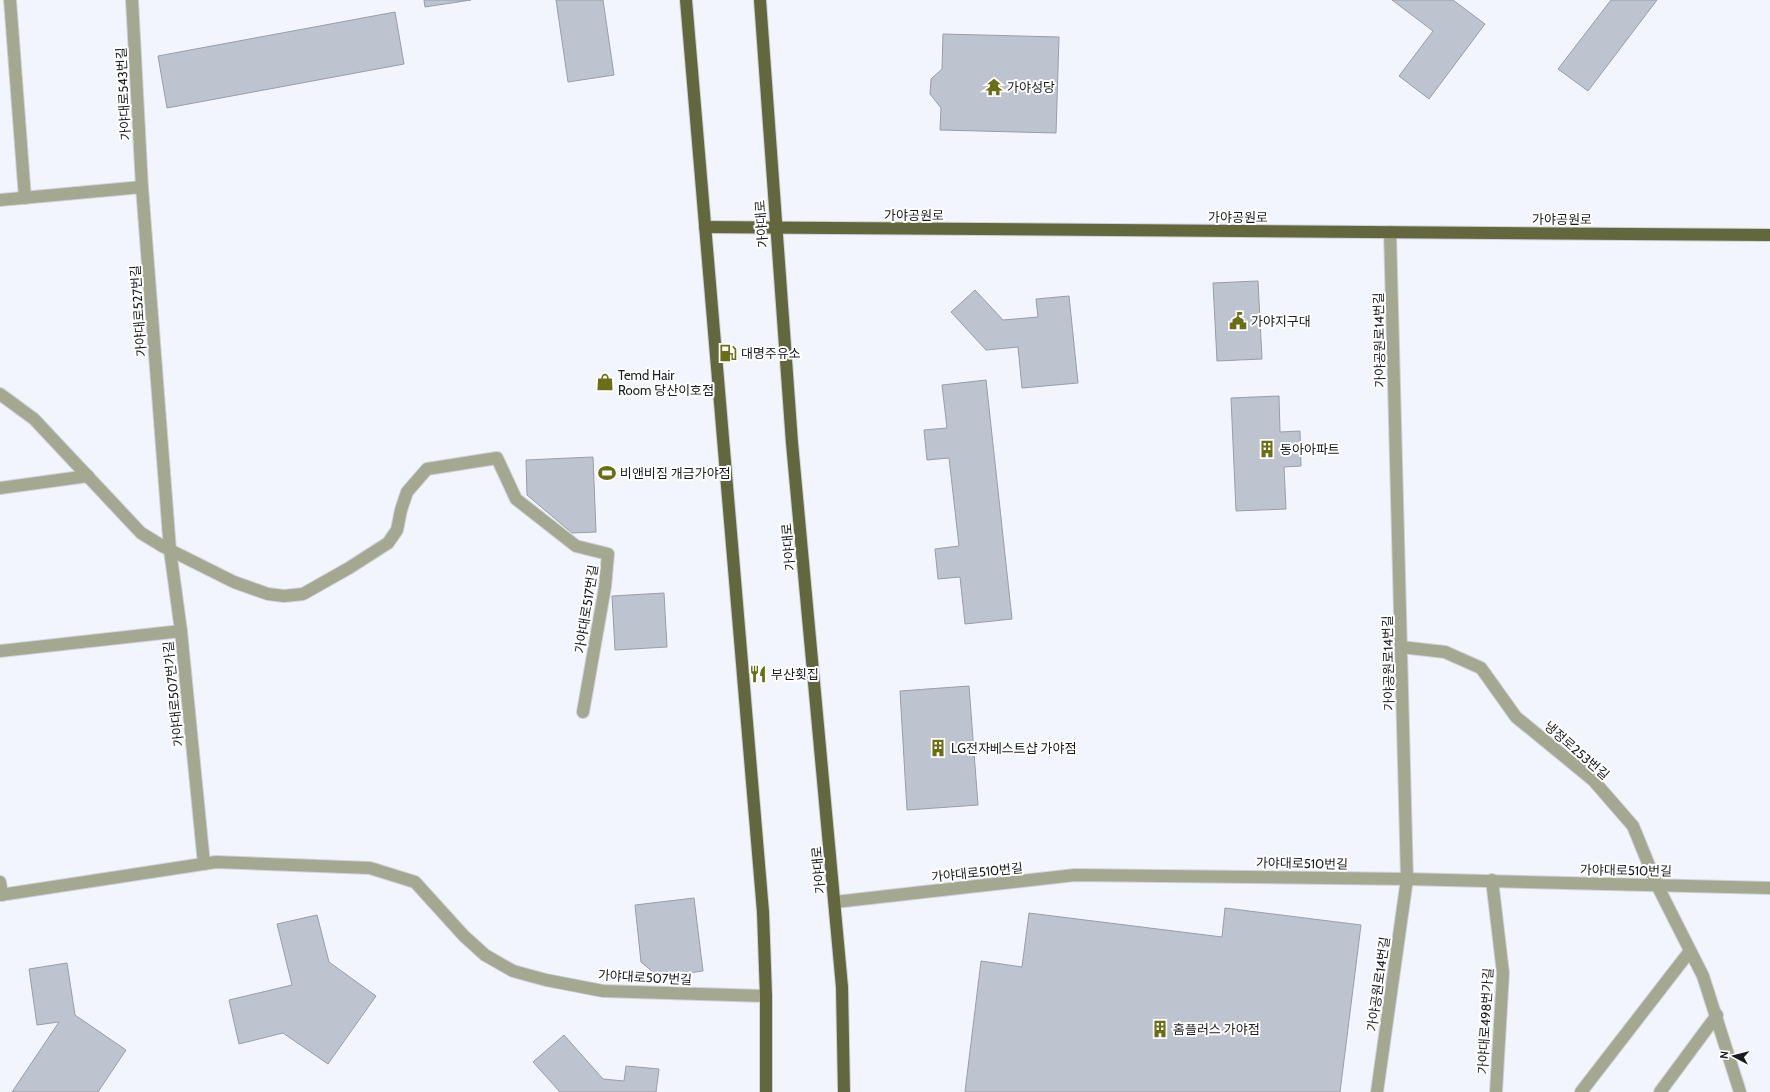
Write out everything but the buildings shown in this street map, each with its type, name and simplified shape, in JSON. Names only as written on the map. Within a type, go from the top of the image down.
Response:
[{"type":"main road","points":[[686,0],[762,904],[766,996],[766,1092]]},
{"type":"main road","name":"가야대로","points":[[760,0],[792,443],[842,987],[844,1092]]},
{"type":"main road","name":"가야공원로","points":[[705,227],[1770,235]]},
{"type":"street","points":[[10,0],[25,198]]},
{"type":"street","name":"가야대로543번길","points":[[132,0],[142,188]]},
{"type":"street","points":[[0,200],[142,188]]},
{"type":"street","name":"가야대로527번길","points":[[142,188],[170,550]]},
{"type":"street","name":"가야공원로14번길","points":[[1377,1092],[1407,879],[1390,232]]},
{"type":"street","points":[[0,394],[34,418],[141,533],[170,550],[181,631]]},
{"type":"street","name":"가야대로517번길","points":[[170,550],[234,582],[268,594],[284,596],[303,594],[349,568],[388,543],[397,530],[401,510],[407,492],[427,469],[497,458],[516,499],[576,546],[608,554],[605,587],[583,712]]},
{"type":"street","points":[[0,488],[88,476]]},
{"type":"street","name":"가야대로507번가길","points":[[0,651],[181,631],[204,864]]},
{"type":"street","name":"냉정로253번길","points":[[1401,647],[1445,652],[1481,668],[1516,717],[1593,780],[1633,826],[1657,885],[1703,976],[1717,1015],[1740,1092]]},
{"type":"street","name":"가야대로507번길","points":[[204,864],[216,862],[370,868],[415,882],[464,936],[485,955],[513,971],[546,980],[603,991],[766,996]]},
{"type":"street","points":[[0,891],[204,864]]},
{"type":"street","name":"가야대로510번길","points":[[835,902],[1075,875],[1492,880],[1770,888]]},
{"type":"street","name":"가야대로498번가길","points":[[1492,880],[1503,973],[1496,1092]]},
{"type":"street","points":[[1581,1092],[1690,951]]},
{"type":"street","points":[[1660,1092],[1717,1015]]},
{"type":"place","name":"가야성당","points":[[994,87]]},
{"type":"place","name":"가야지구대","points":[[1238,321]]},
{"type":"place","name":"대명주유소","points":[[728,353]]},
{"type":"place","name":"Temd Hair Room 당산이호점","points":[[605,382]]},
{"type":"place","name":"동아아파트","points":[[1267,449]]},
{"type":"place","name":"비앤비짐 개금가야점","points":[[607,473]]},
{"type":"place","name":"부산횟집","points":[[758,674]]},
{"type":"place","name":"LG전자베스트샵 가야점","points":[[938,748]]},
{"type":"place","name":"홈플러스 가야점","points":[[1160,1029]]}]
